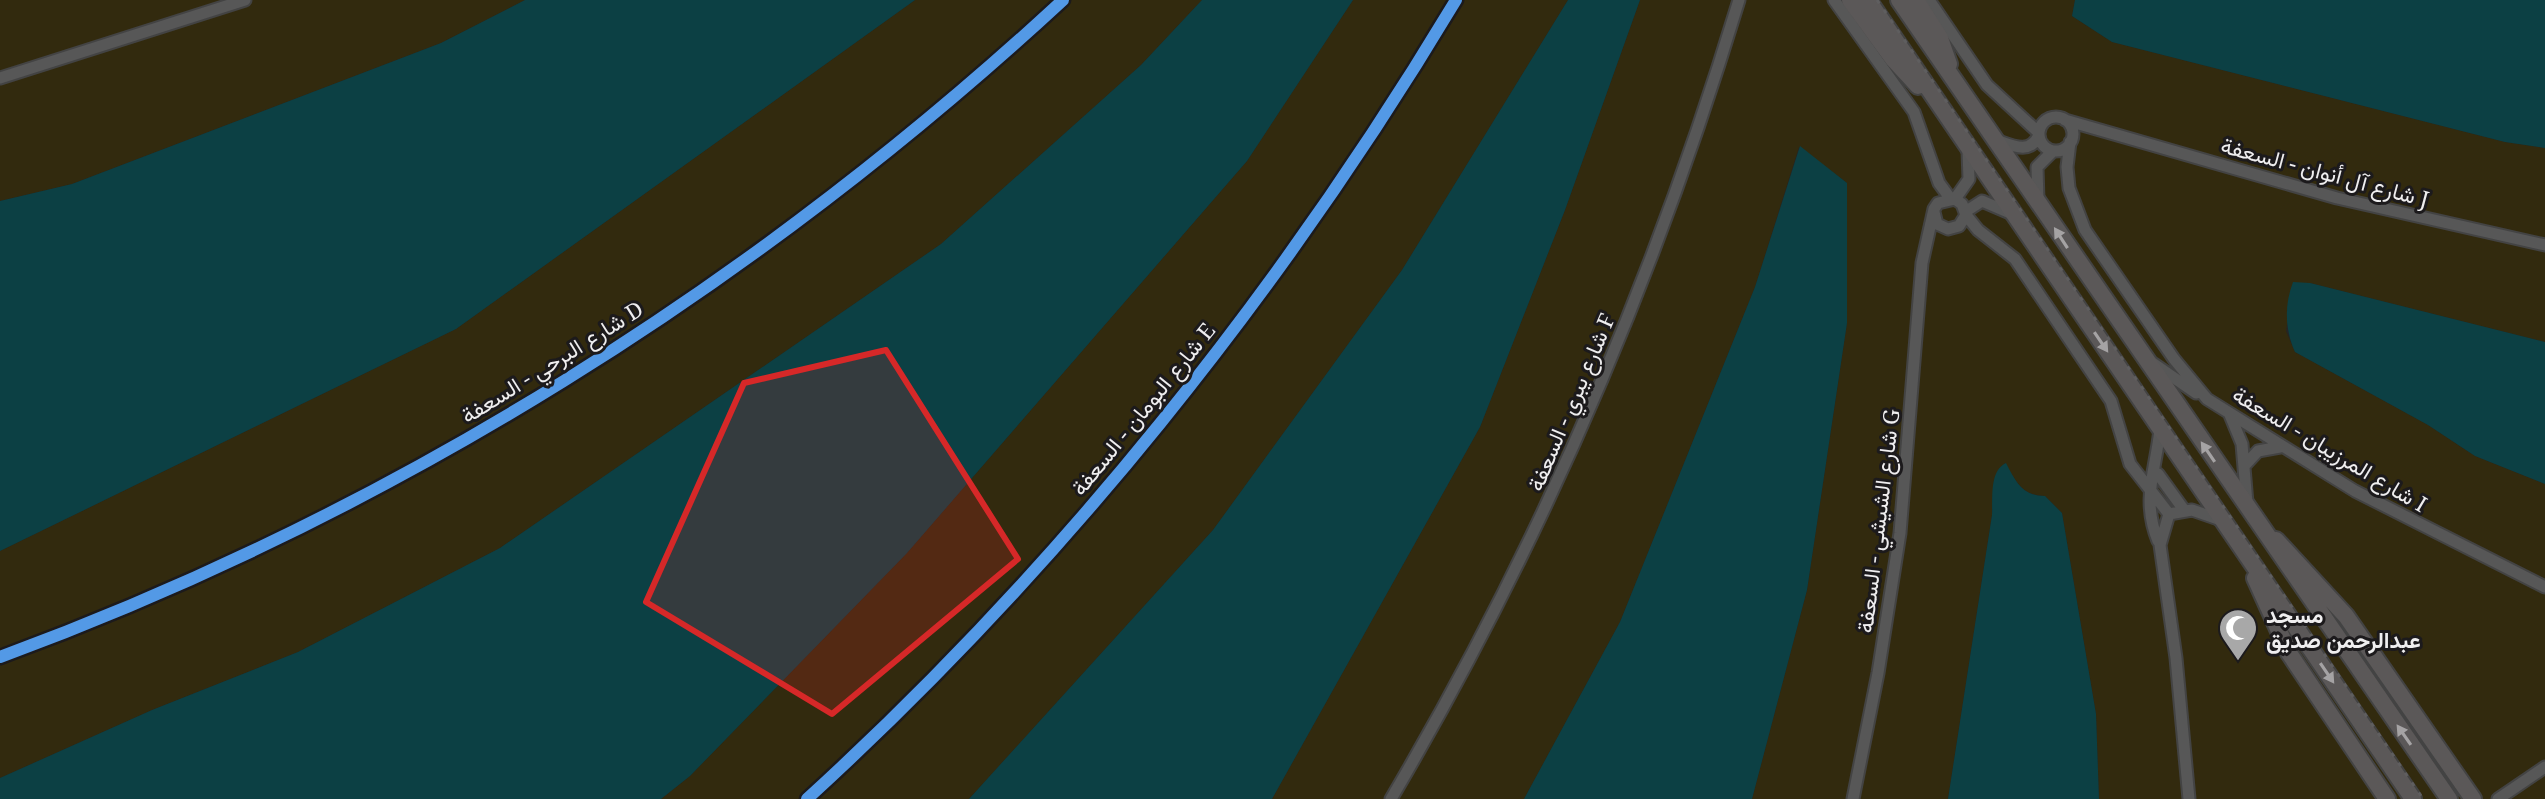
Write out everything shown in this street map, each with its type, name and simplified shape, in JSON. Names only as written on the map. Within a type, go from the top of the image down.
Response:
[{"type":"main road","points":[[1850,0],[1893,59],[1937,102]]},
{"type":"main road","points":[[1868,0],[2413,799]]},
{"type":"main road","points":[[1899,0],[2449,799]]},
{"type":"main road","points":[[1916,0],[1940,38],[1952,77]]},
{"type":"main road","points":[[2251,515],[2293,556],[2346,616],[2474,798]]},
{"type":"main road","points":[[2248,557],[2267,609],[2289,653],[2387,799]]},
{"type":"street","points":[[0,78],[245,0]]},
{"type":"street","name":"شارع البرحي - السعفة D","points":[[0,657],[138,602],[298,529],[425,462],[576,374],[722,277],[837,192],[936,113],[1063,0]]},
{"type":"street","name":"شارع البومان - السعفة E","points":[[807,799],[1006,600],[1173,408],[1308,228],[1456,0]]},
{"type":"street","name":"شارع يبري - السعفة F","points":[[1391,799],[1483,638],[1590,414],[1663,233],[1739,0]]},
{"type":"street","points":[[1834,0],[1914,112],[1928,142],[1937,177],[1988,238],[2020,266],[2111,401],[2126,455],[2149,491],[2169,514]]},
{"type":"street","points":[[1929,0],[1987,85],[2018,111],[2039,134],[2042,144],[2054,151]]},
{"type":"street","points":[[2018,111],[2065,120],[2071,128],[2071,140]]},
{"type":"street","points":[[1996,140],[2024,148],[2033,144],[2048,119]]},
{"type":"street","name":"شارع آل أنوان - السعفة J","points":[[2065,120],[2337,198],[2545,245]]},
{"type":"street","points":[[2038,202],[2037,167],[2071,140],[2097,130]]},
{"type":"street","name":"شارع المرزيبان - السعفة I","points":[[2071,140],[2067,174],[2072,199],[2085,230],[2174,359],[2207,399],[2280,447],[2431,532],[2545,587]]},
{"type":"street","points":[[1968,146],[1969,179],[1952,198],[1934,209],[1937,224],[1988,238]]},
{"type":"street","name":"شارع المرزيبان - السعفة I","points":[[2054,151],[2067,174]]},
{"type":"street","name":"شارع الشيشي - السعفة G","points":[[1853,799],[1878,673],[1900,533],[1926,245],[1937,177]]},
{"type":"street","points":[[1926,245],[1978,202],[1987,201],[2016,217]]},
{"type":"street","points":[[2144,356],[2207,399]]},
{"type":"street","points":[[2230,414],[2242,444],[2251,515]]},
{"type":"street","points":[[2149,491],[2158,474],[2164,433]]},
{"type":"street","points":[[2164,433],[2149,491],[2151,519],[2160,545],[2176,658],[2189,799]]},
{"type":"street","points":[[2245,465],[2258,451],[2280,447]]},
{"type":"street","points":[[2158,474],[2184,510]]},
{"type":"street","points":[[2169,514],[2184,510],[2201,511],[2223,521]]},
{"type":"street","points":[[2160,545],[2161,532],[2169,514]]},
{"type":"street","points":[[2498,799],[2545,767]]},
{"type":"highlighted area","points":[[886,350],[1018,559],[832,714],[646,602],[744,383]]},
{"type":"sand","points":[[0,0],[525,0],[441,43],[72,184],[0,201]]},
{"type":"sand","points":[[915,0],[1202,0],[1141,65],[941,244],[500,548],[298,652],[152,710],[0,778],[0,551],[456,329]]},
{"type":"sand","points":[[1353,0],[1568,0],[1402,270],[1213,530],[969,799],[661,799],[690,776],[907,553],[1247,161]]},
{"type":"sand","points":[[1640,0],[2075,0],[2072,16],[2112,42],[2505,142],[2545,148],[2545,342],[2310,283],[2288,317],[2286,331],[2295,352],[2428,425],[2475,456],[2545,484],[2545,799],[2099,799],[2096,714],[2062,513],[2045,496],[2030,493],[2020,486],[2005,463],[1994,480],[1992,515],[1948,799],[1752,799],[1807,590],[1847,323],[1847,183],[1799,147],[1755,287],[1620,622],[1524,799],[1272,799],[1480,427],[1565,210]]},
{"type":"water","points":[[525,0],[915,0],[456,329],[0,551],[0,201],[72,184],[441,43]]},
{"type":"water","points":[[1202,0],[1353,0],[1247,161],[907,553],[690,776],[661,799],[0,799],[0,778],[152,710],[298,652],[500,548],[941,244],[1141,65]]},
{"type":"water","points":[[1568,0],[1640,0],[1565,210],[1480,427],[1272,799],[969,799],[1213,530],[1402,270]]},
{"type":"water","points":[[2075,0],[2545,0],[2545,148],[2505,142],[2112,42],[2072,16]]},
{"type":"water","points":[[1800,146],[1847,183],[1847,323],[1807,590],[1752,799],[1524,799],[1620,622],[1755,287]]},
{"type":"water","points":[[2293,282],[2310,283],[2545,342],[2545,484],[2475,456],[2428,425],[2295,352],[2287,317]]},
{"type":"water","points":[[2006,463],[2025,491],[2045,496],[2062,513],[2096,714],[2099,799],[1948,799],[1992,515],[1994,478]]},
{"type":"railway","points":[[1877,0],[2423,799]]},
{"type":"cycle path","points":[[0,657],[146,599],[289,533],[428,461],[564,381],[695,295],[822,202],[945,104],[1063,0]]},
{"type":"cycle path","points":[[807,799],[901,710],[991,618],[1160,423],[1316,217],[1388,110],[1456,0]]},
{"type":"place","name":"مسجد عبدالرحمن صديق","points":[[2238,662]]}]
